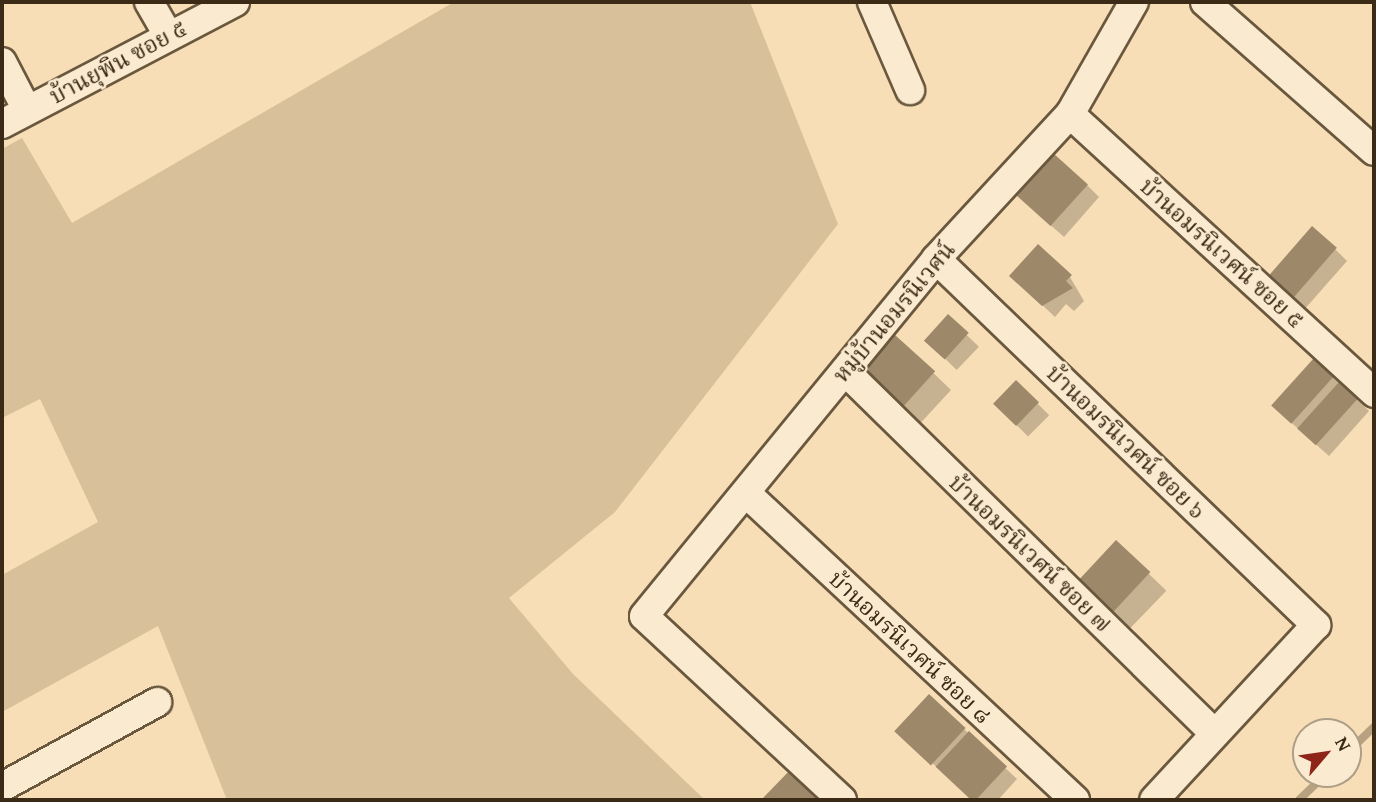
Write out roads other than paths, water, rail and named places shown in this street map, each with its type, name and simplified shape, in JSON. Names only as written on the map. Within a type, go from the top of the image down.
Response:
[{"type":"street","points":[[149,2],[168,35]]},
{"type":"street","name":"บ้านยุพิน ซอย ๕","points":[[2,124],[234,2]]},
{"type":"street","points":[[872,2],[910,90]]},
{"type":"street","name":"หมู่บ้านอมรนิเวศน์","points":[[842,800],[644,616],[936,259],[1070,114],[1134,2]]},
{"type":"street","points":[[1205,2],[1371,142]]},
{"type":"street","points":[[2,62],[27,110]]},
{"type":"street","name":"บ้านอมรนิเวศน์ ซอย ๕","points":[[1070,114],[1374,393]]},
{"type":"street","name":"บ้านอมรนิเวศน์ ซอย ๖","points":[[936,259],[1316,625],[1215,734]]},
{"type":"street","name":"บ้านอมรนิเวศน์ ซอย ๗","points":[[845,371],[1215,734]]},
{"type":"street","name":"บ้านอมรนิเวศน์ ซอย ๘","points":[[746,493],[1075,800]]},
{"type":"street","points":[[2,787],[157,702]]},
{"type":"street","points":[[1154,800],[1215,734]]},
{"type":"waterway","points":[[1362,739],[1374,727]]},
{"type":"waterway","points":[[1299,800],[1311,788]]}]
